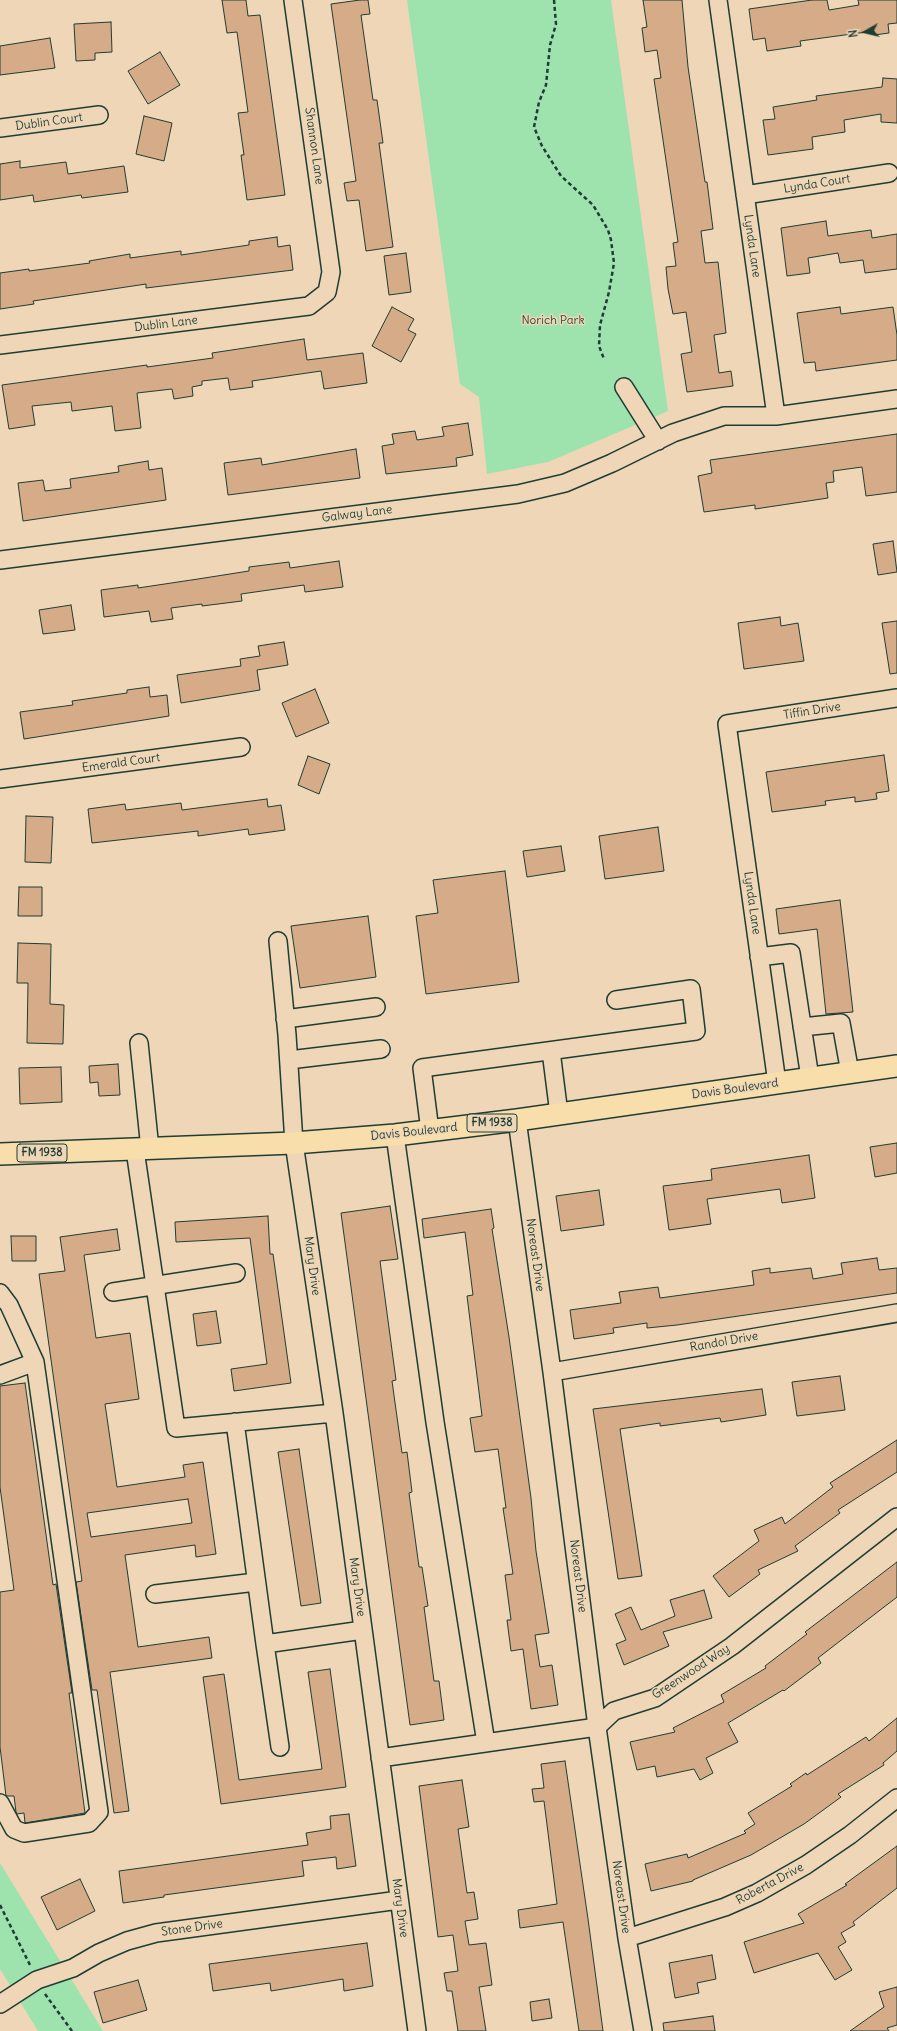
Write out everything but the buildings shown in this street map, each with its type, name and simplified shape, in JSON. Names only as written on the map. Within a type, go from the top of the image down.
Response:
[{"type":"main road","name":"Davis Boulevard","points":[[0,1154],[294,1144],[396,1135],[517,1120],[897,1066]]},
{"type":"street","name":"Shannon Lane","points":[[294,0],[332,272],[327,292]]},
{"type":"street","name":"Lynda Lane","points":[[718,0],[776,416]]},
{"type":"street","name":"Dublin Court","points":[[0,128],[99,115]]},
{"type":"street","name":"Lynda Court","points":[[745,195],[889,173]]},
{"type":"street","name":"Dublin Lane","points":[[0,345],[309,306],[327,292]]},
{"type":"street","points":[[624,387],[658,441]]},
{"type":"street","points":[[776,416],[897,398]]},
{"type":"street","name":"Galway Lane","points":[[0,560],[518,494],[565,483],[673,433],[724,416],[776,416]]},
{"type":"street","name":"Tiffin Drive","points":[[727,724],[897,698]]},
{"type":"street","name":"Lynda Lane","points":[[727,724],[777,1083]]},
{"type":"street","name":"Emerald Court","points":[[0,779],[241,748]]},
{"type":"street","name":"Mary Drive","points":[[278,941],[289,1060],[294,1144],[334,1413],[417,2031]]},
{"type":"street","points":[[759,957],[791,953],[810,1078]]},
{"type":"street","points":[[430,1131],[422,1068],[696,1031],[691,989],[616,1000]]},
{"type":"street","points":[[285,1019],[376,1007]]},
{"type":"street","points":[[802,1027],[841,1023],[850,1073]]},
{"type":"street","points":[[139,1043],[143,1150],[155,1285],[176,1428],[334,1413]]},
{"type":"street","points":[[289,1060],[381,1049]]},
{"type":"street","points":[[551,1051],[559,1114]]},
{"type":"street","name":"Noreast Drive","points":[[517,1120],[552,1372],[597,1727],[627,1938],[643,2031]]},
{"type":"street","points":[[396,1135],[435,1422],[486,1743]]},
{"type":"street","points":[[112,1292],[236,1273]]},
{"type":"street","points":[[0,1293],[9,1305],[35,1362],[99,1812],[89,1823],[24,1833],[14,1829],[0,1804]]},
{"type":"street","name":"Randol Drive","points":[[552,1372],[897,1313]]},
{"type":"street","points":[[0,1375],[35,1362]]},
{"type":"street","points":[[235,1422],[256,1582],[280,1746]]},
{"type":"street","name":"Greenwood Way","points":[[597,1727],[614,1711],[655,1698],[732,1646],[897,1517]]},
{"type":"street","points":[[155,1594],[256,1582]]},
{"type":"street","points":[[265,1644],[363,1630]]},
{"type":"street","points":[[380,1758],[597,1727]]},
{"type":"street","name":"Roberta Drive","points":[[627,1938],[725,1907],[756,1893],[806,1865],[850,1835],[897,1798]]},
{"type":"street","name":"Stone Drive","points":[[0,2004],[37,1980],[73,1968],[99,1953],[127,1941],[156,1933],[399,1900]]},
{"type":"path","points":[[554,0],[556,24],[550,45],[546,85],[539,102],[534,127],[542,146],[560,176],[593,204],[608,230],[614,263],[609,292],[600,326],[599,346],[604,359]]},
{"type":"green space","name":"Norich Park","points":[[407,0],[611,0],[668,411],[548,462],[487,474],[479,397],[460,384]]},
{"type":"green space","points":[[0,1863],[103,2031],[38,2031],[0,1969]]}]
